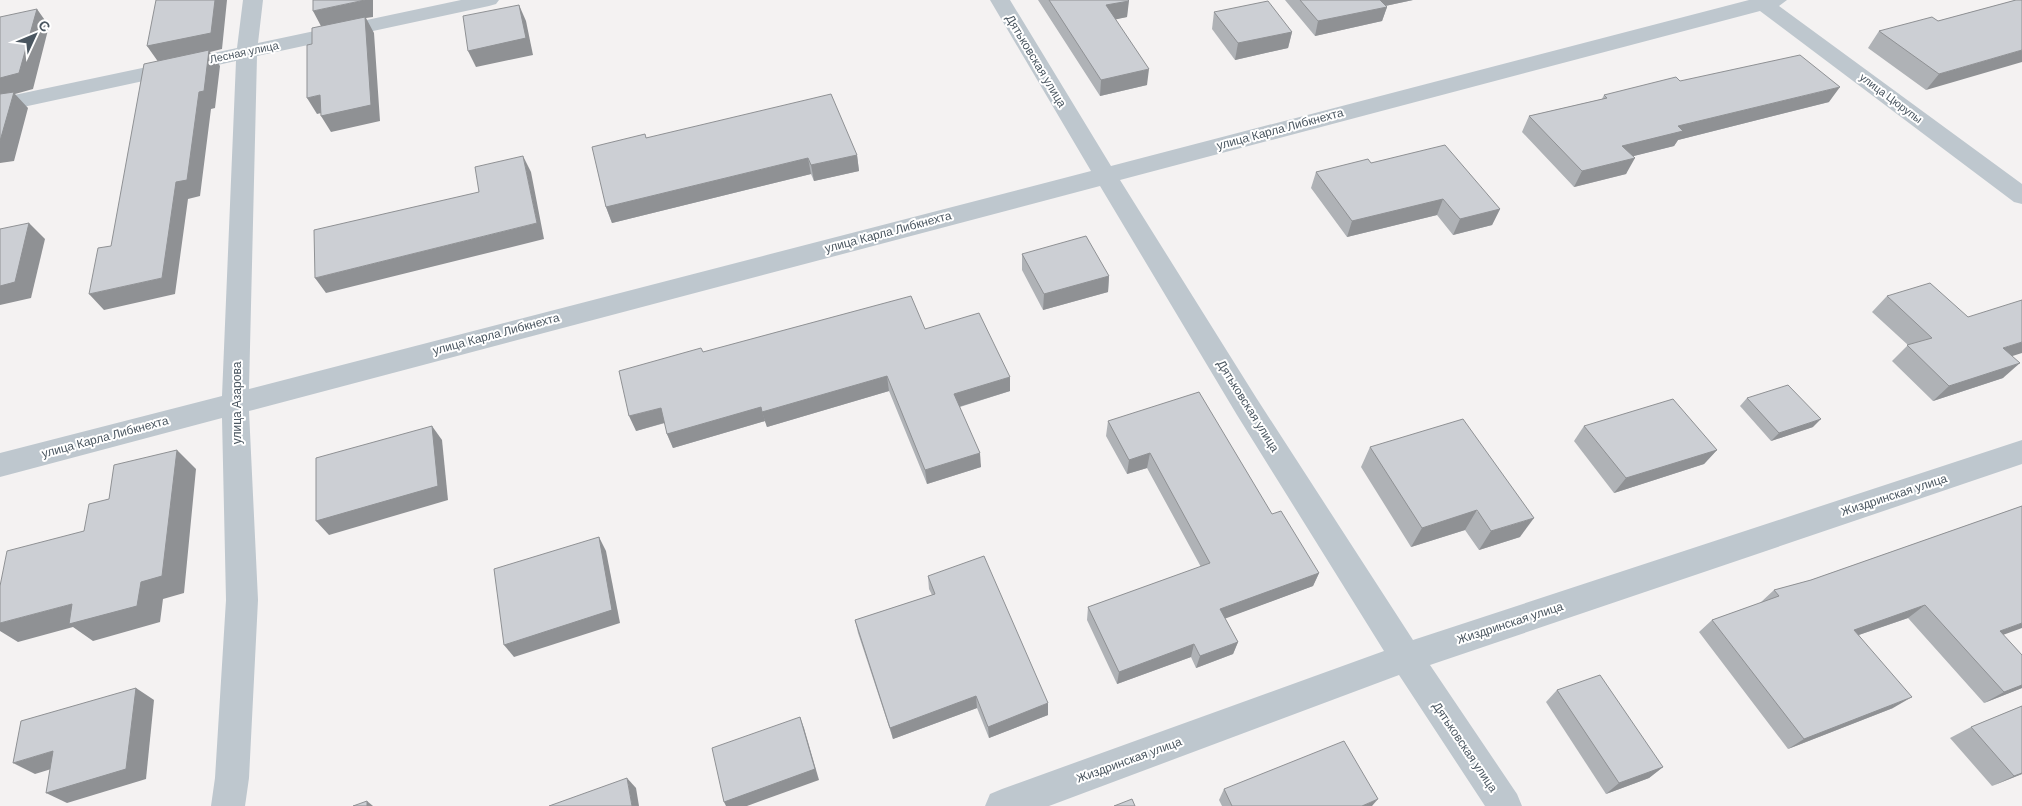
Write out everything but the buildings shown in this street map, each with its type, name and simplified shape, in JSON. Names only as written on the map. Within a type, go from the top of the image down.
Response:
[{"type":"street","name":"улица Азарова","points":[[228,806],[232,778],[242,600],[235,402],[247,52],[253,0]]},
{"type":"street","name":"Лесная улица","points":[[0,105],[489,0]]},
{"type":"street","name":"Дятьковская улица","points":[[1000,0],[1104,175],[1405,658],[1505,806]]},
{"type":"street","name":"улица Карла Либкнехта","points":[[0,465],[1767,1]]},
{"type":"street","name":"улица Цюрупы","points":[[1767,1],[2022,196]]},
{"type":"street","name":"Жиздринская улица","points":[[1002,806],[1405,658],[2022,452]]}]
